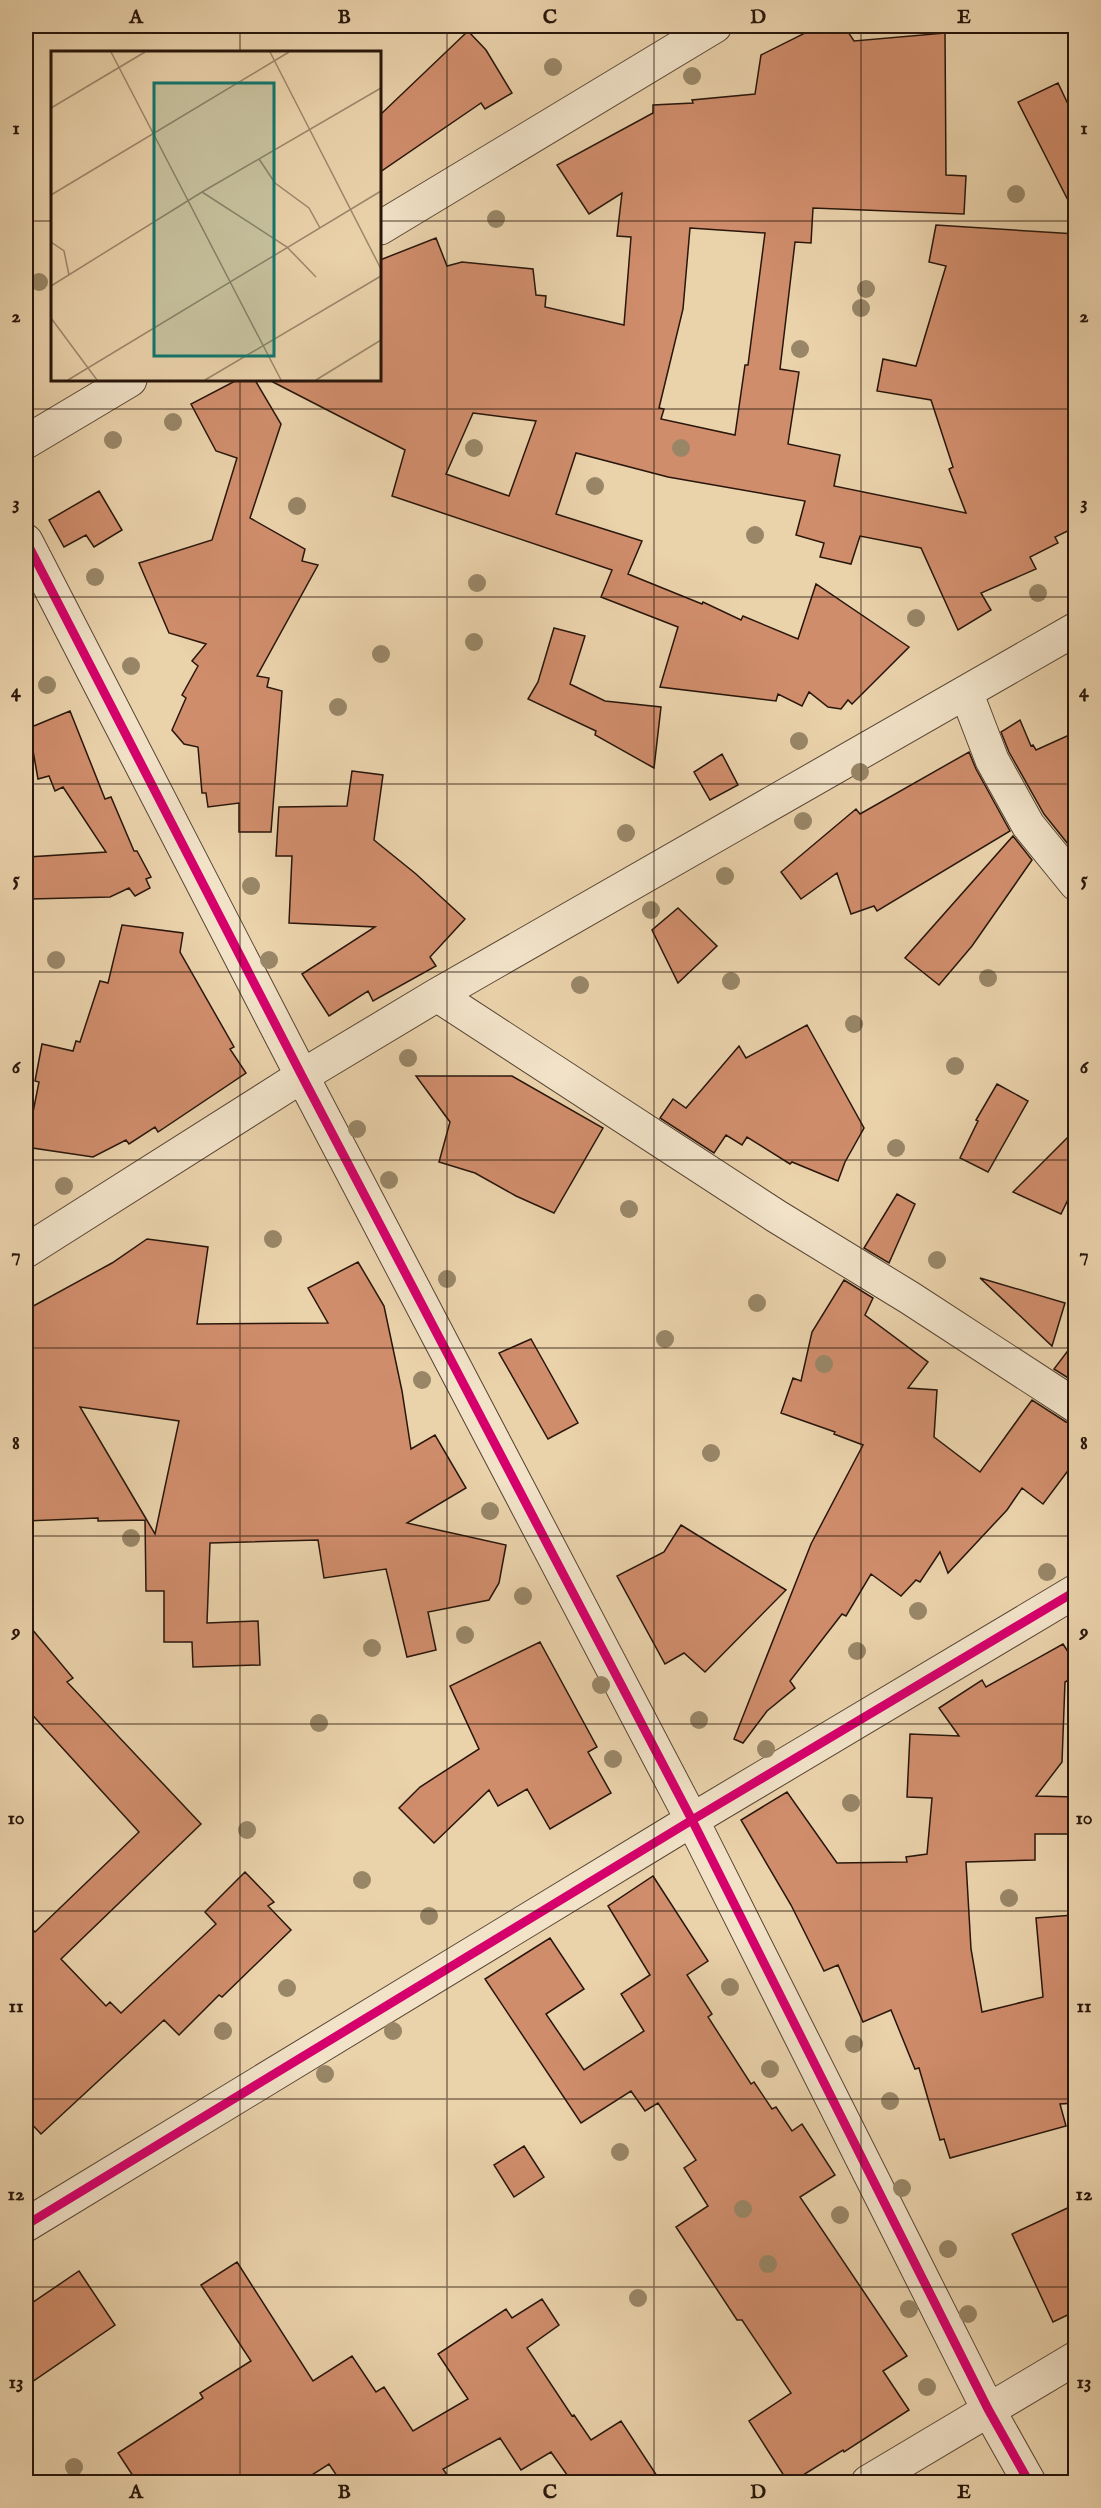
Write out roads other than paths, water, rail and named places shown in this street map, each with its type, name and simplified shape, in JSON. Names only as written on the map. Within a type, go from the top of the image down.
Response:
[{"type":"street","points":[[381,227],[715,26]]},
{"type":"street","points":[[26,442],[128,381]]},
{"type":"street","points":[[26,541],[302,1076],[692,1820],[988,2409],[1029,2482]]},
{"type":"street","points":[[26,1251],[302,1076],[437,995],[1076,629]]},
{"type":"street","points":[[966,692],[992,760],[1028,825],[1076,884]]},
{"type":"street","points":[[437,995],[766,1209],[1076,1406]]},
{"type":"street","points":[[26,2225],[692,1820],[1076,1591]]},
{"type":"street","points":[[868,2482],[1076,2358]]}]
